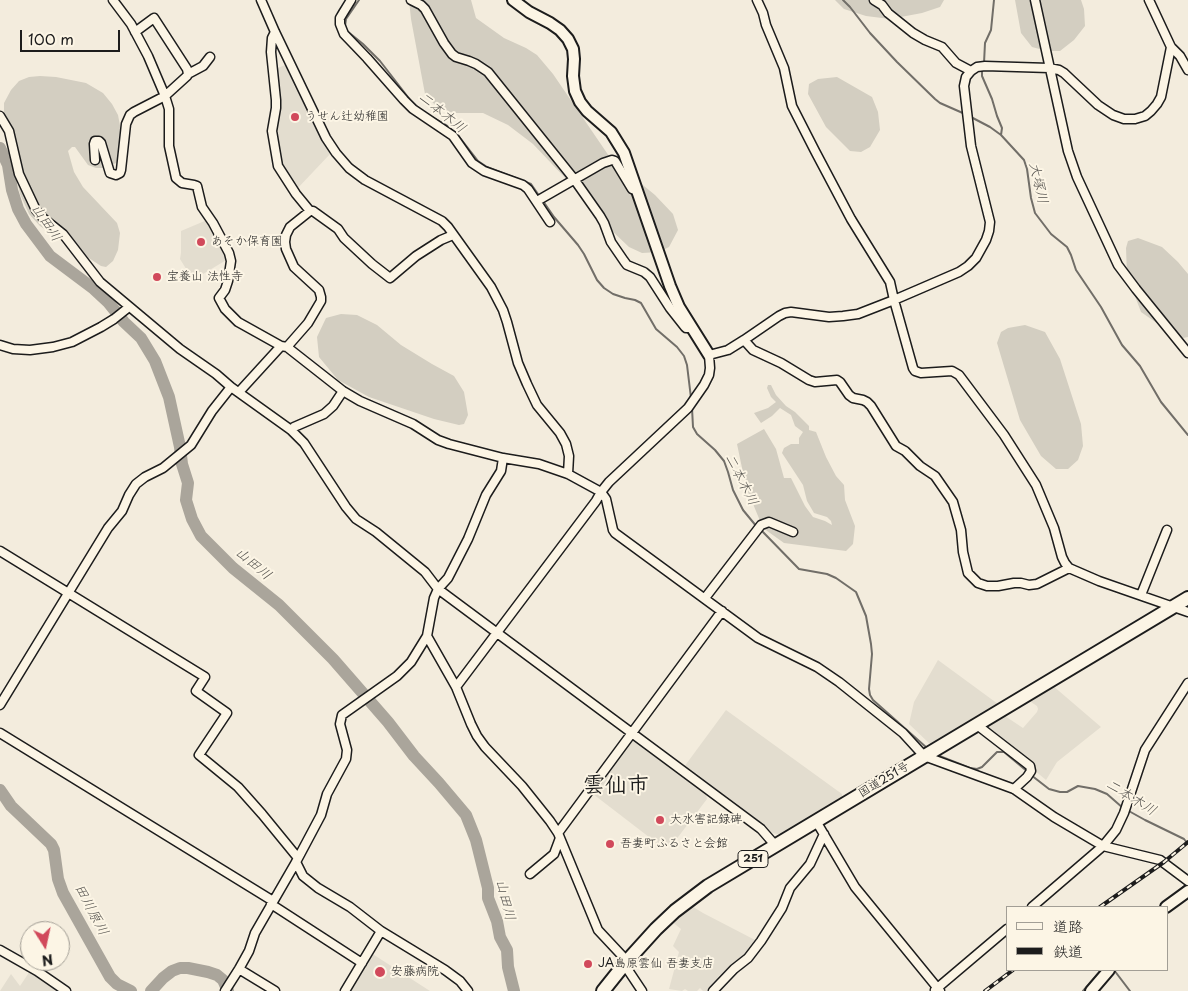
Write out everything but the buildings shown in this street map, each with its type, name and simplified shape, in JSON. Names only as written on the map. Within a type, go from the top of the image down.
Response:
[{"type":"highway","name":"国道251号","points":[[603,991],[625,962],[656,929],[675,911],[708,886],[1188,598]]},
{"type":"street","points":[[113,0],[131,24],[148,56],[165,96],[168,109],[169,146],[176,178],[182,183],[197,186],[202,208],[213,222],[229,253],[232,261],[230,275],[225,290],[219,298],[225,309],[238,322],[284,346],[360,401],[412,424],[438,440],[504,458],[539,464],[568,474],[601,492],[606,499],[613,530],[616,533],[758,638],[817,668],[839,682],[929,753],[1014,789],[1054,817],[1103,846],[1160,860],[1188,881]]},
{"type":"street","points":[[261,0],[326,138],[336,152],[349,168],[365,180],[448,227],[491,287],[503,310],[518,363],[527,384],[538,405],[560,433],[566,444],[569,456],[568,474]]},
{"type":"street","points":[[352,0],[340,18],[341,29],[344,34],[413,109],[452,136],[467,157],[478,167],[523,186],[540,199],[550,222]]},
{"type":"street","points":[[411,0],[425,9],[452,54],[469,60],[488,72],[574,180],[600,216],[611,242],[627,265],[644,272],[650,277],[685,327],[691,328]]},
{"type":"street","points":[[456,687],[601,492],[609,482],[688,408],[708,380],[710,368],[709,355],[679,308],[670,286],[624,153],[610,132],[580,102],[575,90],[573,76],[573,49],[568,39],[560,30],[529,12],[514,0]]},
{"type":"street","points":[[757,0],[784,68],[792,106],[851,219],[890,282],[913,368],[921,373],[952,371],[959,375],[1004,435],[1036,485],[1050,518],[1062,557],[1069,568],[1099,581],[1188,612]]},
{"type":"street","points":[[874,0],[913,33],[942,47],[956,63],[971,71]]},
{"type":"street","points":[[1035,0],[1068,151],[1077,176],[1118,265],[1188,353]]},
{"type":"street","points":[[1149,0],[1171,47],[1180,56],[1188,70]]},
{"type":"street","points":[[135,32],[154,18],[187,69],[188,74]]},
{"type":"street","points":[[275,32],[272,38],[271,52],[276,100],[272,131],[278,166],[296,194],[310,211],[313,211],[338,229],[344,238],[390,278],[416,256],[441,240],[454,235]]},
{"type":"street","points":[[709,355],[728,350],[785,313],[791,312],[828,317],[858,314],[959,272],[976,258],[986,240],[990,222],[971,146],[964,86],[966,77],[977,67],[1049,68],[1064,73],[1098,105],[1113,115],[1124,119],[1135,119],[1145,116],[1158,104],[1171,47]]},
{"type":"street","points":[[1180,56],[1188,52]]},
{"type":"street","points":[[95,160],[94,143],[99,141],[110,173],[118,174],[121,170],[127,119],[134,112],[165,96],[188,74],[203,66],[210,57]]},
{"type":"street","points":[[0,116],[10,131],[19,174],[36,210],[63,234],[93,274],[127,309],[291,430],[304,443],[356,519],[376,532],[425,572],[438,589],[761,829],[775,845]]},
{"type":"street","points":[[540,199],[603,163],[614,160],[632,189],[637,190]]},
{"type":"street","points":[[239,392],[308,323],[321,301],[319,290],[294,267],[285,242],[290,227],[310,211]]},
{"type":"street","points":[[0,345],[13,349],[30,350],[54,347],[72,342],[114,319],[127,309]]},
{"type":"street","points":[[744,340],[753,350],[782,363],[809,380],[815,382],[837,380],[849,395],[863,400],[871,406],[896,446],[905,451],[920,466],[935,476],[953,502],[961,530],[963,552],[968,573],[978,583],[987,586],[1014,583],[1037,584],[1069,568]]},
{"type":"street","points":[[0,705],[108,528],[122,511],[136,484],[163,468],[191,445],[212,411],[232,387]]},
{"type":"street","points":[[291,430],[324,414],[333,406],[344,391]]},
{"type":"street","points":[[227,988],[239,969],[255,932],[321,815],[327,794],[346,759],[347,750],[340,724],[341,717],[357,703],[397,676],[411,662],[427,636],[434,598],[438,589],[448,578],[468,539],[486,495],[501,471],[504,458]]},
{"type":"street","points":[[1039,481],[1052,512],[1050,518]]},
{"type":"street","points":[[705,598],[763,524],[769,522],[793,532]]},
{"type":"street","points":[[1141,595],[1167,530]]},
{"type":"street","points":[[0,551],[205,677],[196,691],[227,713],[199,755],[238,787],[262,814],[297,860],[304,876],[309,882],[350,907],[381,932],[445,970],[460,981],[468,991]]},
{"type":"street","points":[[530,874],[554,854],[559,835],[631,733],[722,611]]},
{"type":"street","points":[[427,636],[456,687],[470,724],[481,741],[522,786],[559,835],[598,930],[625,962],[642,991]]},
{"type":"street","points":[[1033,906],[1103,846],[1116,830],[1125,810],[1145,750],[1188,683]]},
{"type":"street","points":[[977,724],[1030,766],[1029,774],[1014,789]]},
{"type":"street","points":[[0,733],[272,902],[362,963]]},
{"type":"street","points":[[816,821],[856,887],[937,990],[1006,929]]},
{"type":"street","points":[[713,991],[734,969],[748,958],[761,941],[782,908],[790,888],[810,864],[824,834]]},
{"type":"street","points":[[1167,906],[1188,891]]},
{"type":"street","points":[[345,991],[381,932]]},
{"type":"street","points":[[0,950],[37,971],[66,991]]},
{"type":"street","points":[[239,969],[275,991]]},
{"type":"street","points":[[1091,991],[1108,971]]},
{"type":"shaded area","points":[[409,0],[471,0],[476,18],[504,38],[537,55],[553,74],[611,159],[655,195],[673,214],[678,230],[669,247],[659,252],[642,253],[629,247],[609,228],[533,144],[508,125],[483,113],[452,113],[436,106],[425,94]]},
{"type":"shaded area","points":[[835,0],[944,0],[940,7],[922,13],[890,19],[866,16],[844,9]]},
{"type":"shaded area","points":[[1015,0],[1081,0],[1084,9],[1085,26],[1074,40],[1060,51],[1047,51],[1032,47],[1021,33]]},
{"type":"shaded area","name":"うせん辻幼稚園","points":[[287,64],[331,153],[296,190],[282,169],[278,156],[279,143],[275,132],[276,69]]},
{"type":"shaded area","points":[[40,76],[86,83],[103,93],[118,115],[122,152],[116,163],[105,168],[96,168],[88,165],[75,147],[68,151],[74,172],[83,187],[117,223],[120,233],[118,250],[113,261],[106,267],[101,266],[40,226],[29,214],[20,194],[4,115],[4,103],[11,90],[19,81],[29,77]]},
{"type":"shaded area","points":[[837,77],[872,97],[878,112],[880,130],[870,147],[861,152],[850,151],[826,127],[808,94],[809,84],[818,79]]},
{"type":"shaded area","name":"あそか保育園","points":[[207,220],[228,259],[193,280],[180,259],[181,231]]},
{"type":"shaded area","points":[[1138,238],[1162,247],[1188,274],[1188,337],[1183,338],[1171,333],[1141,312],[1127,275],[1126,248],[1128,241]]},
{"type":"shaded area","points":[[341,314],[357,315],[377,325],[401,345],[454,376],[464,392],[468,415],[464,424],[459,425],[434,419],[369,397],[338,380],[319,357],[317,337],[326,318]]},
{"type":"shaded area","points":[[1025,325],[1045,332],[1060,359],[1081,424],[1083,446],[1078,460],[1068,469],[1056,469],[1041,456],[1020,420],[997,343],[1001,332],[1008,328]]},
{"type":"shaded area","points":[[768,385],[771,385],[776,395],[786,406],[809,426],[809,430],[816,432],[836,476],[844,485],[845,500],[855,526],[853,544],[846,551],[784,543],[763,528],[746,487],[737,444],[764,429],[776,449],[784,478],[791,478],[805,506],[813,517],[832,525],[827,517],[814,513],[807,501],[803,485],[782,453],[784,448],[791,444],[799,444],[799,438],[803,432],[795,426],[791,415],[780,408],[761,423],[754,413],[768,408],[776,402],[771,397],[767,388]]},
{"type":"shaded area","points":[[938,660],[998,704],[931,745],[909,724],[914,702]]},
{"type":"shaded area","points":[[1052,685],[1101,727],[1057,762],[1046,780],[982,726],[1002,714],[1023,728],[1038,709],[1037,706],[1028,700]]},
{"type":"shaded area","points":[[726,710],[842,794],[842,797],[781,834],[777,834],[773,833],[684,767]]},
{"type":"shaded area","points":[[630,740],[706,795],[707,799],[672,845],[662,847],[593,794]]},
{"type":"shaded area","points":[[690,905],[757,941],[746,955],[730,967],[709,991],[703,991],[700,988],[697,991],[669,989],[679,952],[673,946],[681,929],[671,921]]},
{"type":"shaded area","name":"安藤病院","points":[[371,953],[430,991],[347,991]]},
{"type":"shaded area","points":[[30,971],[61,991],[0,991],[11,974],[20,986]]},
{"type":"waterway","name":"二本木川","points":[[359,0],[346,19],[345,26],[347,31],[380,61],[411,101],[420,110],[446,125],[457,134],[478,161],[487,167],[531,184],[540,197]]},
{"type":"waterway","name":"大塚川","points":[[843,0],[870,33],[935,99],[965,114]]},
{"type":"waterway","points":[[984,63],[985,43],[991,30],[994,0]]},
{"type":"waterway","points":[[982,71],[982,76],[1002,128],[1001,135]]},
{"type":"waterway","name":"大塚川","points":[[969,116],[1001,135],[1024,160],[1035,213],[1051,234],[1067,247],[1076,270],[1101,307],[1122,345],[1140,366],[1161,402],[1188,435]]},
{"type":"waterway","name":"山田川","points":[[0,148],[8,165],[12,190],[18,209],[26,224],[50,256],[108,302],[124,322],[141,338],[155,361],[169,397],[182,464],[188,483],[186,500],[192,519],[201,536],[233,568],[279,605],[333,659],[466,815],[476,840],[488,888],[488,898],[497,921],[500,937],[507,950],[508,967],[514,991]]},
{"type":"waterway","name":"二本木川","points":[[543,201],[578,245],[597,280],[604,288],[613,294],[641,303],[656,329],[677,347],[684,356],[691,398]]},
{"type":"waterway","name":"二本木川","points":[[692,408],[693,427],[697,434],[724,461],[733,490],[743,510],[757,527]]},
{"type":"waterway","name":"二本木川","points":[[761,530],[799,569],[827,574],[856,592],[866,616],[871,644],[870,695],[873,700],[927,748]]},
{"type":"waterway","name":"二本木川","points":[[937,755],[977,769],[982,767],[997,752],[1004,752],[1028,772]]},
{"type":"waterway","name":"二本木川","points":[[1031,775],[1049,789],[1060,792],[1067,792],[1078,786],[1095,789],[1107,794],[1123,808]]},
{"type":"waterway","name":"田川原川","points":[[0,790],[11,806],[51,844],[54,850],[58,879],[63,893],[110,977],[117,984],[131,991]]},
{"type":"waterway","name":"二本木川","points":[[1127,810],[1184,839],[1188,844]]},
{"type":"waterway","points":[[1173,896],[1188,883]]},
{"type":"waterway","name":"田川原川","points":[[151,991],[163,978],[180,968],[217,975],[223,980],[228,991]]},
{"type":"waterway","points":[[1083,991],[1100,971]]},
{"type":"waterway","points":[[1115,971],[1130,991]]},
{"type":"railway","points":[[1101,906],[1164,862],[1188,842]]},
{"type":"railway","points":[[985,991],[1012,971]]},
{"type":"place","name":"うせん辻幼稚園","points":[[295,117]]},
{"type":"place","name":"あそか保育園","points":[[201,242]]},
{"type":"place","name":"宝養山 法性寺","points":[[157,277]]},
{"type":"place","name":"大水害記録碑","points":[[660,820]]},
{"type":"place","name":"吾妻町ふるさと会館","points":[[610,844]]},
{"type":"place","name":"JA島原雲仙 吾妻支店","points":[[588,964]]},
{"type":"place","name":"安藤病院","points":[[380,972]]},
{"type":"district","name":"雲仙市","points":[[616,786]]}]
